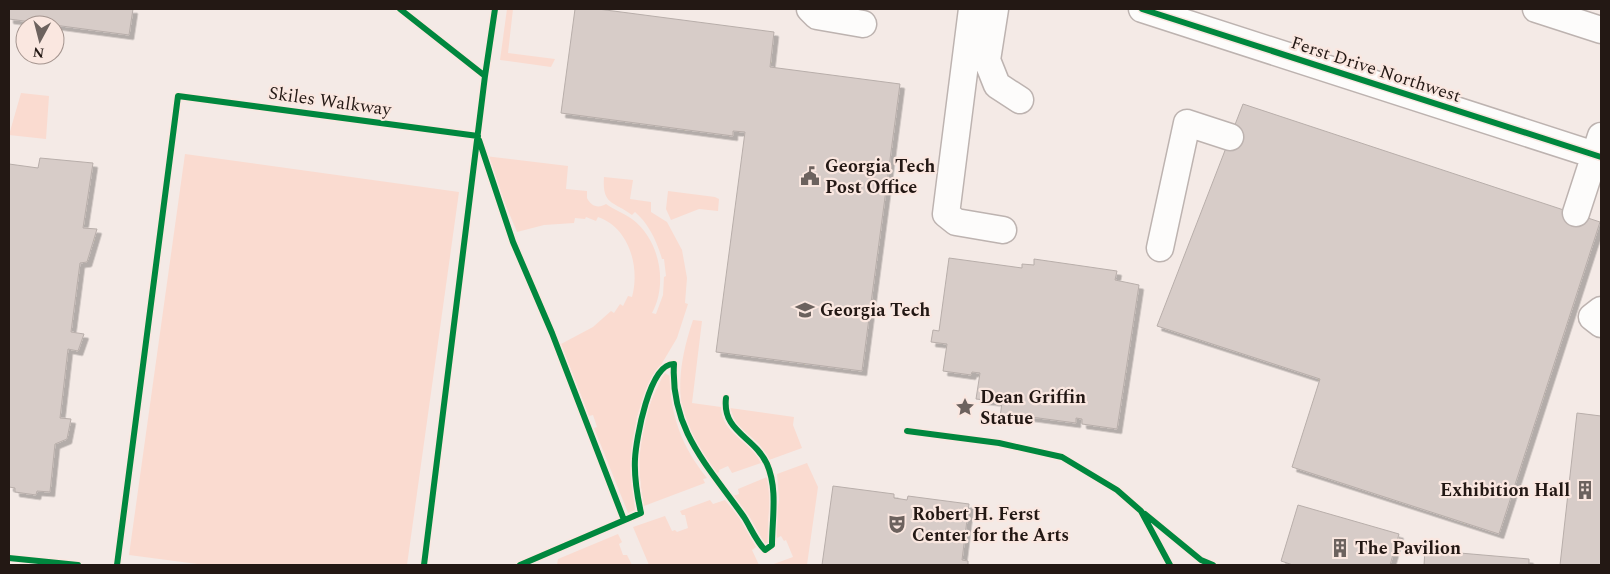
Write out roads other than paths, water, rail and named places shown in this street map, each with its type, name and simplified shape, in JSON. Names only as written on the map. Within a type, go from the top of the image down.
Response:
[{"type":"street","points":[[810,9],[816,16],[863,24]]},
{"type":"street","points":[[972,9],[946,214],[956,222],[1003,230]]},
{"type":"street","points":[[995,9],[988,60],[997,85],[1020,100]]},
{"type":"street","name":"Ferst Drive Northwest","points":[[1142,9],[1599,150]]},
{"type":"street","points":[[1536,9],[1601,30]]},
{"type":"street","points":[[1160,248],[1187,122],[1230,137]]},
{"type":"street","points":[[1576,213],[1599,150]]},
{"type":"street","points":[[1601,310],[1592,317],[1601,324]]},
{"type":"place","name":"Georgia Tech Post Office","points":[[810,176]]},
{"type":"place","name":"Georgia Tech","points":[[805,310]]},
{"type":"place","name":"Dean Griffin Statue","points":[[965,407]]},
{"type":"place","name":"Exhibition Hall","points":[[1585,490]]},
{"type":"place","name":"Robert H. Ferst Center for the Arts","points":[[897,524]]},
{"type":"place","name":"The Pavilion","points":[[1340,548]]}]
